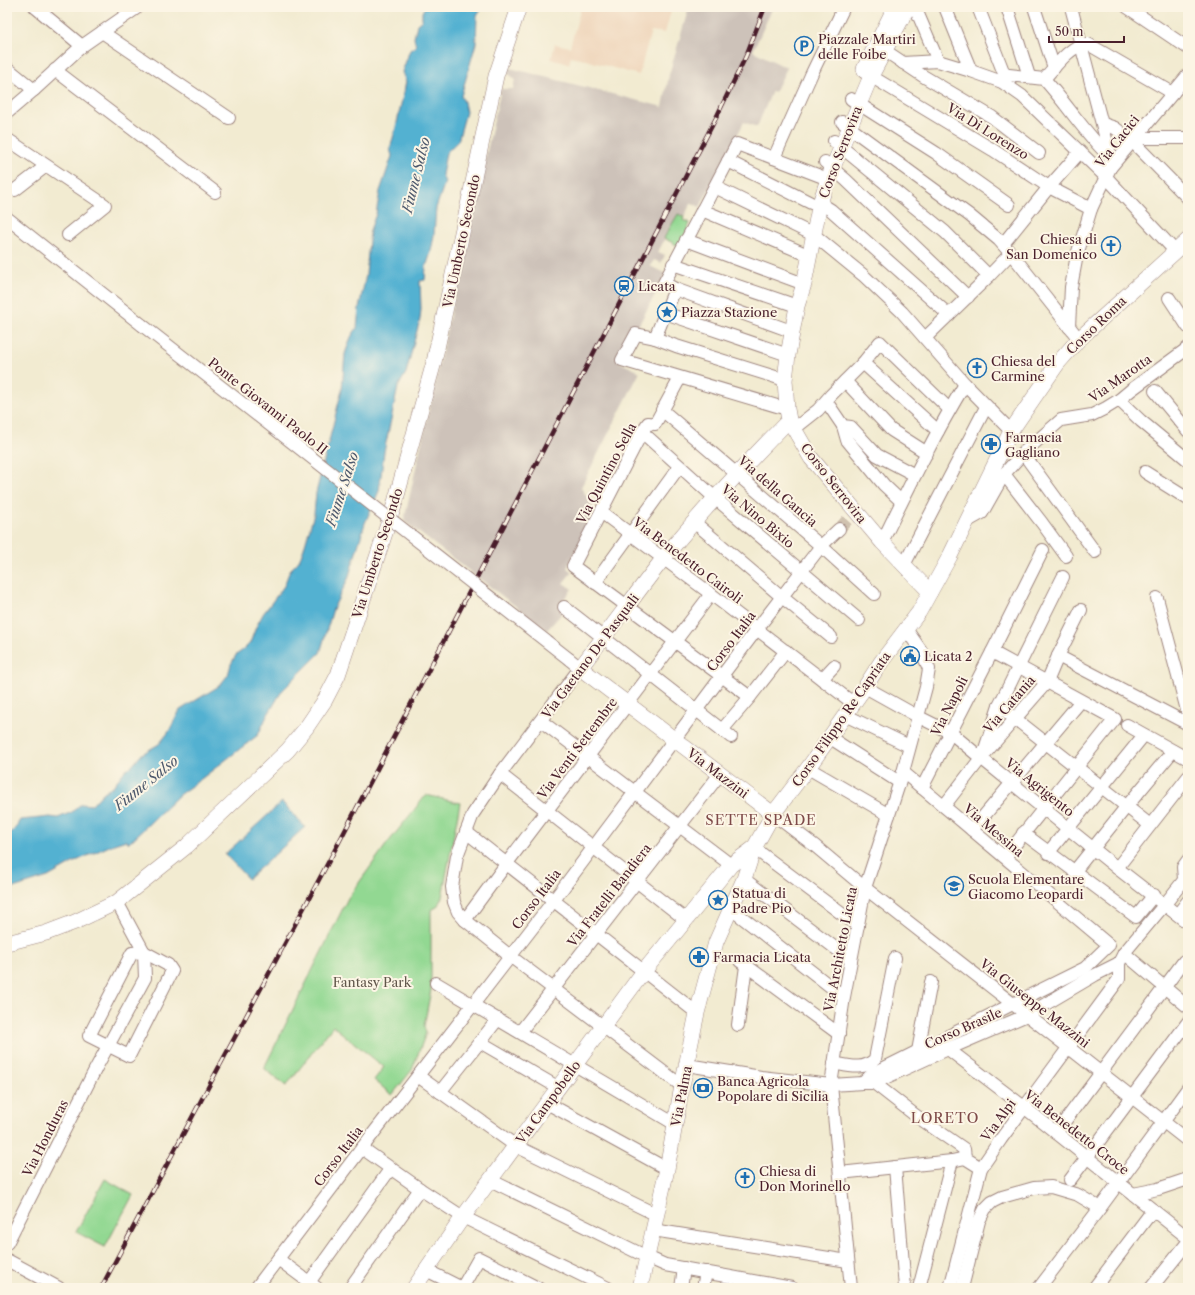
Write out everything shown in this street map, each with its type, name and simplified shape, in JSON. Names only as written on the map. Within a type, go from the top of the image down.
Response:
[{"type":"main road","name":"Via Umberto Secondo","points":[[7,943],[46,933],[75,922],[117,902],[187,846],[288,750],[306,728],[325,700],[338,675],[394,506],[434,362],[496,76],[518,7]]},
{"type":"main road","name":"Corso Serrovira","points":[[895,7],[880,47],[867,74],[826,172],[815,203],[796,306],[788,355],[786,380],[790,419],[812,458],[853,515],[882,542],[930,592]]},
{"type":"main road","name":"Corso Serrovira","points":[[880,47],[908,7]]},
{"type":"main road","name":"Corso Serrovira","points":[[800,282],[801,252],[810,233]]},
{"type":"main road","name":"Corso Roma","points":[[930,592],[950,556],[1011,431],[1058,364],[1074,333],[1176,252],[1188,240]]},
{"type":"main road","name":"Via Gaetano De Pasquali","points":[[575,664],[603,638],[663,558],[736,474],[790,419]]},
{"type":"main road","name":"Corso Filippo Re Capriata","points":[[730,908],[744,879],[754,848],[773,814],[830,737],[881,662],[918,612],[930,592]]},
{"type":"main road","name":"Via Mazzini","points":[[575,664],[773,814]]},
{"type":"main road","name":"Corso Filippo Re Capriata","points":[[686,920],[731,865],[754,848]]},
{"type":"main road","name":"Via Palma","points":[[640,1288],[667,1169],[697,1013],[716,942],[730,908]]},
{"type":"main road","name":"Via Campobello","points":[[414,1288],[463,1217],[644,971],[686,920]]},
{"type":"street","points":[[35,7],[82,46]]},
{"type":"street","points":[[7,113],[82,46],[138,7]]},
{"type":"street","points":[[774,158],[812,73],[844,7]]},
{"type":"street","points":[[915,7],[938,61]]},
{"type":"street","points":[[945,7],[971,71]]},
{"type":"street","points":[[978,7],[1003,79]]},
{"type":"street","points":[[1007,7],[1029,76]]},
{"type":"street","points":[[1034,7],[1054,68]]},
{"type":"street","points":[[1071,7],[1080,45],[1103,124],[1109,168]]},
{"type":"street","points":[[1127,7],[1188,48]]},
{"type":"street","points":[[102,32],[229,118]]},
{"type":"street","points":[[1044,79],[1070,51],[1080,45],[1088,44],[1173,93]]},
{"type":"street","points":[[880,47],[992,118],[1039,153]]},
{"type":"street","points":[[903,63],[938,61],[1003,79],[1080,152],[1109,168]]},
{"type":"street","points":[[7,68],[34,90]]},
{"type":"street","points":[[55,70],[216,192]]},
{"type":"street","name":"Via Di Lorenzo","points":[[867,74],[993,150],[1049,187],[1091,209]]},
{"type":"street","points":[[1003,79],[1009,75],[1029,76],[1044,79],[1059,95],[1100,147],[1109,168],[1176,252]]},
{"type":"street","name":"Via Cacici","points":[[1074,333],[1071,287],[1077,255],[1087,218],[1109,168],[1133,142],[1173,93],[1187,79]]},
{"type":"street","points":[[855,102],[936,153],[1009,205]]},
{"type":"street","points":[[1103,124],[1115,128],[1133,142],[1188,198]]},
{"type":"street","points":[[846,125],[969,215],[1007,248],[1074,333]]},
{"type":"street","points":[[1133,142],[1141,138],[1188,138]]},
{"type":"street","points":[[7,139],[105,205],[68,235]]},
{"type":"street","points":[[792,331],[675,290],[664,283],[737,144],[774,158],[826,172],[846,180],[968,297]]},
{"type":"street","points":[[838,144],[945,232],[989,276]]},
{"type":"street","points":[[925,338],[989,276],[1049,187],[1080,152]]},
{"type":"street","points":[[728,161],[832,210],[949,316]]},
{"type":"street","points":[[15,190],[46,166]]},
{"type":"street","points":[[715,187],[810,233],[863,276],[902,312],[986,407],[1011,431]]},
{"type":"street","points":[[702,210],[801,252]]},
{"type":"street","name":"Ponte Giovanni Paolo II","points":[[7,218],[575,664]]},
{"type":"street","points":[[686,240],[800,282]]},
{"type":"street","points":[[673,264],[796,306]]},
{"type":"street","points":[[655,338],[675,290]]},
{"type":"street","points":[[1168,298],[1188,327]]},
{"type":"street","points":[[665,313],[788,355]]},
{"type":"street","points":[[786,380],[676,346],[655,338],[636,334],[622,360],[680,378],[790,419],[818,410],[863,363],[880,342],[949,409]]},
{"type":"street","name":"Via Marotta","points":[[966,522],[982,513],[1004,474],[1023,453],[1061,420],[1092,414],[1149,384],[1188,348]]},
{"type":"street","points":[[863,363],[938,431]]},
{"type":"street","name":"Via Quintino Sella","points":[[595,583],[573,566],[642,432],[648,423],[654,424],[680,378]]},
{"type":"street","points":[[845,382],[891,430],[927,453]]},
{"type":"street","points":[[882,542],[949,409],[965,384]]},
{"type":"street","points":[[1149,384],[1188,431]]},
{"type":"street","points":[[1119,400],[1141,421],[1188,460]]},
{"type":"street","points":[[826,401],[843,426],[847,440],[884,485],[902,502]]},
{"type":"street","points":[[904,565],[986,407]]},
{"type":"street","name":"Via della Gancia","points":[[662,410],[821,546],[874,594]]},
{"type":"street","points":[[843,426],[851,427],[877,455],[915,475]]},
{"type":"street","name":"Via Nino Bixio","points":[[642,432],[679,467],[859,620]]},
{"type":"street","points":[[1023,453],[1095,552]]},
{"type":"street","points":[[679,467],[595,583],[750,697]]},
{"type":"street","points":[[1144,472],[1188,499]]},
{"type":"street","points":[[1004,474],[1066,556]]},
{"type":"street","name":"Via Benedetto Cairoli","points":[[601,512],[822,679],[849,709],[909,746]]},
{"type":"street","points":[[694,522],[831,637]]},
{"type":"street","name":"Corso Italia","points":[[256,1288],[362,1148],[554,900],[821,546],[839,529]]},
{"type":"street","name":"Via Napoli","points":[[922,788],[992,652],[1042,550]]},
{"type":"street","points":[[981,758],[999,706],[1063,577]]},
{"type":"street","name":"Via Venti Settembre","points":[[465,920],[711,594]]},
{"type":"street","points":[[1157,598],[1188,714]]},
{"type":"street","points":[[564,607],[726,733],[750,697],[786,652]]},
{"type":"street","name":"Via Catania","points":[[944,806],[981,758],[1047,682],[1081,610]]},
{"type":"street","name":"Via Architetto Licata","points":[[851,1288],[831,1085],[844,997],[866,888],[901,777],[926,687],[929,669],[922,652],[906,628]]},
{"type":"street","points":[[992,652],[1115,719],[1004,857]]},
{"type":"street","points":[[1058,656],[1188,724]]},
{"type":"street","name":"Via Gaetano De Pasquali","points":[[575,664],[541,721],[500,774],[473,814],[457,856],[452,887],[454,902],[458,912],[465,920],[510,956],[682,1086]]},
{"type":"street","points":[[822,679],[834,666]]},
{"type":"street","name":"Via Agrigento","points":[[865,687],[951,733],[1117,868],[1188,922]]},
{"type":"street","points":[[972,830],[1081,700]]},
{"type":"street","points":[[999,706],[1150,825]]},
{"type":"street","points":[[541,721],[731,865]]},
{"type":"street","points":[[1127,725],[1188,759]]},
{"type":"street","points":[[1048,852],[1144,735]]},
{"type":"street","name":"Via Messina","points":[[830,737],[922,788],[1109,945],[1085,968],[1014,1004]]},
{"type":"street","points":[[1074,872],[1094,849],[1126,806],[1173,751]]},
{"type":"street","points":[[808,768],[889,815]]},
{"type":"street","points":[[500,774],[686,920]]},
{"type":"street","name":"Via Fratelli Bandiera","points":[[520,1032],[720,774]]},
{"type":"street","points":[[1117,868],[1188,777]]},
{"type":"street","name":"Via Mazzini","points":[[773,814],[866,888]]},
{"type":"street","points":[[466,832],[697,1013]]},
{"type":"street","points":[[1023,833],[1136,917],[1154,895]]},
{"type":"street","points":[[754,848],[858,926]]},
{"type":"street","points":[[1186,877],[1183,867],[1188,860]]},
{"type":"street","name":"Corso Brasile","points":[[687,1065],[761,1077],[831,1085],[869,1083],[1027,1015],[1122,958],[1186,877]]},
{"type":"street","points":[[744,879],[851,960]]},
{"type":"street","name":"Via Giuseppe Mazzini","points":[[866,888],[1188,1141]]},
{"type":"street","points":[[1178,914],[1188,901]]},
{"type":"street","name":"Via Honduras","points":[[7,1243],[145,978],[144,952],[117,902]]},
{"type":"street","points":[[730,908],[844,997]]},
{"type":"street","points":[[144,952],[168,965],[172,971],[129,1056],[108,1047],[89,1036],[132,953],[144,952]]},
{"type":"street","points":[[834,1063],[860,1067],[866,1066],[875,1059],[895,958]]},
{"type":"street","points":[[1122,958],[1188,1007]]},
{"type":"street","name":"Via Alpi","points":[[950,1288],[974,1200],[981,1168],[1024,1107],[1119,979],[1122,958]]},
{"type":"street","points":[[1056,1133],[1184,961]]},
{"type":"street","points":[[738,1024],[743,963],[839,1034]]},
{"type":"street","points":[[436,982],[675,1124]]},
{"type":"street","points":[[918,1051],[932,982]]},
{"type":"street","name":"Corso Brasile","points":[[869,1083],[872,1074],[1014,1004]]},
{"type":"street","points":[[440,1092],[498,1019]]},
{"type":"street","points":[[1070,1180],[1088,1158],[1188,1022]]},
{"type":"street","points":[[480,1042],[559,1088]]},
{"type":"street","name":"Via Benedetto Croce","points":[[948,1049],[1024,1107],[1188,1238]]},
{"type":"street","points":[[418,1076],[516,1146],[657,1215]]},
{"type":"street","points":[[869,1083],[964,1149],[965,1158]]},
{"type":"street","points":[[1039,1288],[1188,1088]]},
{"type":"street","points":[[547,1103],[667,1169]]},
{"type":"street","points":[[362,1148],[463,1217],[608,1288]]},
{"type":"street","points":[[840,1173],[952,1161],[965,1158],[981,1168]]},
{"type":"street","points":[[919,1288],[952,1161]]},
{"type":"street","points":[[895,1167],[905,1288]]},
{"type":"street","points":[[278,1260],[310,1286],[391,1168]]},
{"type":"street","points":[[1133,1194],[1158,1189],[1188,1179]]},
{"type":"street","points":[[490,1180],[647,1258],[665,1265],[706,1272],[733,1283],[787,1288]]},
{"type":"street","points":[[962,1288],[979,1221],[985,1209],[992,1202],[1002,1197],[1034,1188],[1051,1187],[1078,1195],[1100,1208]]},
{"type":"street","points":[[350,1288],[420,1189]]},
{"type":"street","points":[[1094,1288],[1153,1210]]},
{"type":"street","points":[[653,1230],[848,1261]]},
{"type":"street","points":[[1151,1288],[1188,1242]]},
{"type":"street","points":[[426,1270],[462,1288],[479,1258],[538,1288]]},
{"type":"street","points":[[7,1260],[59,1288]]},
{"type":"street","points":[[681,1288],[684,1268]]},
{"type":"street","points":[[703,1288],[706,1272]]},
{"type":"shaded area","points":[[581,7],[672,7],[665,33],[651,31],[639,75],[571,56],[569,64],[551,59],[555,44],[570,47]]},
{"type":"shaded area","points":[[689,7],[773,7],[753,51],[787,68],[775,92],[772,91],[757,127],[744,122],[700,207],[691,203],[684,217],[678,214],[658,252],[665,255],[661,263],[654,260],[650,266],[666,274],[619,362],[640,372],[581,487],[596,513],[567,568],[572,572],[563,583],[572,589],[558,606],[564,611],[547,630],[404,521],[501,89],[513,89],[515,79],[505,71],[506,67],[663,107],[669,75]]},
{"type":"green space","points":[[678,214],[684,217],[683,220],[690,223],[680,247],[664,238]]},
{"type":"green space","name":"Fantasy Park","points":[[426,795],[460,803],[442,897],[437,907],[431,910],[431,990],[424,1026],[426,1033],[412,1070],[392,1095],[374,1080],[384,1067],[333,1026],[286,1086],[264,1068],[348,898],[386,845]]},
{"type":"green space","points":[[105,1179],[133,1195],[105,1247],[76,1232]]},
{"type":"water","name":"Fiume Salso","points":[[425,7],[483,7],[477,16],[476,43],[461,96],[466,112],[458,141],[446,153],[442,175],[445,182],[436,208],[431,252],[426,267],[425,280],[420,281],[420,319],[406,373],[398,387],[384,452],[379,491],[365,523],[348,579],[333,609],[320,653],[282,691],[258,735],[180,794],[129,843],[126,840],[114,844],[76,861],[48,877],[7,890],[7,835],[14,830],[20,820],[50,817],[58,818],[72,812],[81,804],[92,805],[104,792],[113,786],[126,769],[131,767],[142,754],[159,744],[168,733],[180,710],[219,686],[228,675],[231,664],[236,655],[250,643],[263,614],[284,586],[290,570],[298,562],[303,551],[314,514],[316,493],[342,389],[345,354],[351,337],[357,328],[359,308],[366,275],[370,230],[376,214],[380,191],[392,156],[390,149],[406,82],[402,72],[410,50],[416,46],[414,38],[417,24],[422,20],[422,12]]},
{"type":"water","points":[[282,802],[305,827],[248,879],[225,854]]},
{"type":"tunnel","points":[[839,529],[849,518]]},
{"type":"railway","points":[[101,1288],[338,844],[716,118],[746,56],[765,7]]},
{"type":"place","name":"Piazzale Martiri delle Foibe","points":[[804,46]]},
{"type":"place","name":"Chiesa di San Domenico","points":[[1111,246]]},
{"type":"place","name":"Licata","points":[[624,286]]},
{"type":"place","name":"Piazza Stazione","points":[[667,312]]},
{"type":"place","name":"Chiesa del Carmine","points":[[977,368]]},
{"type":"place","name":"Farmacia Gagliano","points":[[991,444]]},
{"type":"place","name":"Licata 2","points":[[910,656]]},
{"type":"place","name":"Scuola Elementare Giacomo Leopardi","points":[[954,886]]},
{"type":"place","name":"Statua di Padre Pio","points":[[718,900]]},
{"type":"place","name":"Farmacia Licata","points":[[699,957]]},
{"type":"place","name":"Banca Agricola Popolare di Sicilia","points":[[703,1088]]},
{"type":"place","name":"Chiesa di Don Morinello","points":[[745,1178]]},
{"type":"district","name":"SETTE SPADE","points":[[761,820]]},
{"type":"district","name":"LORETO","points":[[945,1118]]}]
